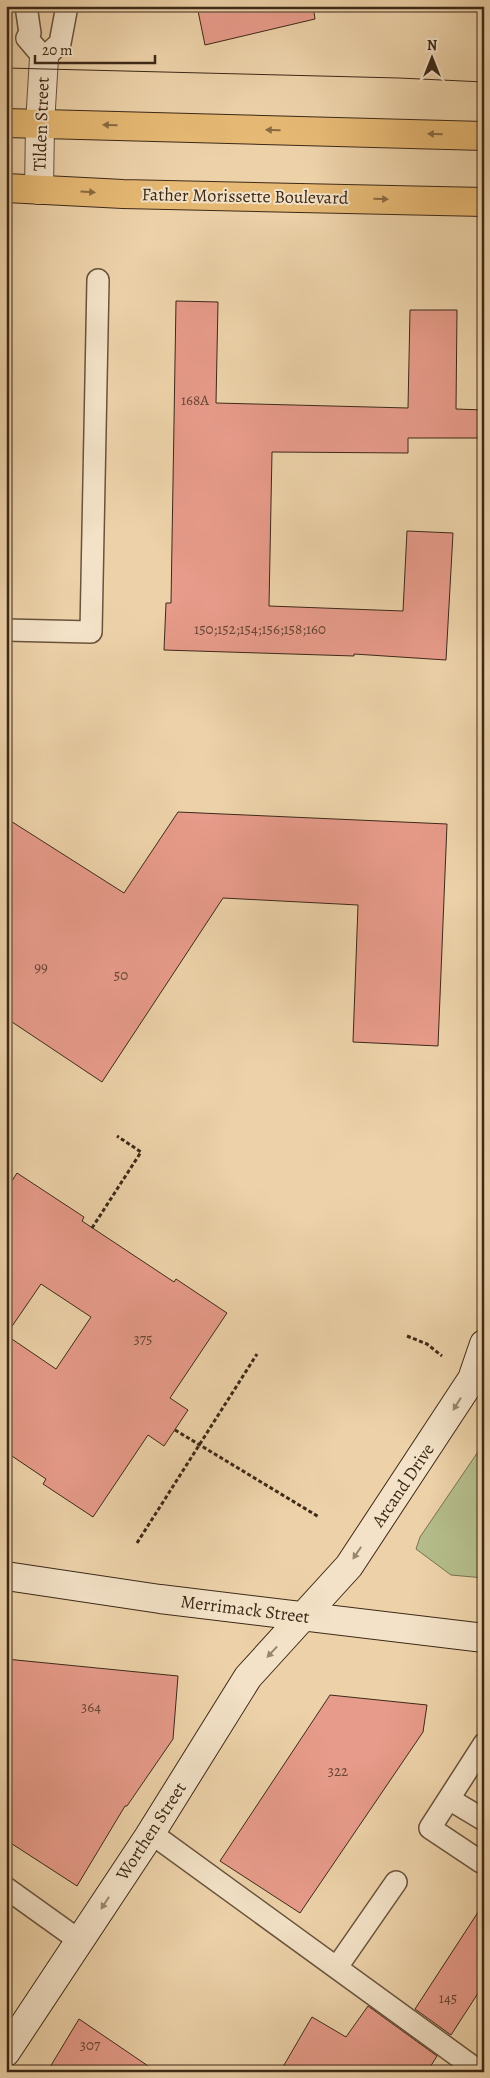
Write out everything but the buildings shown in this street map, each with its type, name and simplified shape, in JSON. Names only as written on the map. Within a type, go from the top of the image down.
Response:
[{"type":"main road","name":"Tilden Street","points":[[39,190],[44,58]]},
{"type":"main road","points":[[6,123],[484,136]]},
{"type":"main road","name":"Father Morissette Boulevard","points":[[6,188],[123,194],[484,202]]},
{"type":"main road","name":"Arcand Drive","points":[[305,1616],[349,1566],[451,1412],[472,1379],[484,1344]]},
{"type":"main road","name":"Merrimack Street","points":[[6,1576],[160,1599],[484,1638]]},
{"type":"main road","name":"Worthen Street","points":[[6,2052],[150,1833],[248,1678],[305,1616]]},
{"type":"lane","points":[[26,6],[30,33],[27,38],[44,58],[60,44],[67,6]]},
{"type":"lane","points":[[6,630],[91,632],[98,280]]},
{"type":"lane","points":[[480,1757],[430,1828],[481,1862]]},
{"type":"lane","points":[[449,1799],[484,1820]]},
{"type":"lane","points":[[150,1833],[480,2072]]},
{"type":"lane","points":[[337,1967],[396,1882]]},
{"type":"lane","points":[[6,1888],[80,1941]]},
{"type":"path","points":[[92,1228],[141,1152],[116,1136]]},
{"type":"path","points":[[407,1336],[427,1344],[442,1356]]},
{"type":"path","points":[[137,1543],[258,1354]]},
{"type":"path","points":[[175,1430],[318,1517]]},
{"type":"green space","points":[[484,1443],[484,1578],[451,1575],[416,1549],[420,1537]]},
{"type":"tram line","points":[[6,68],[399,78],[484,82]]}]
